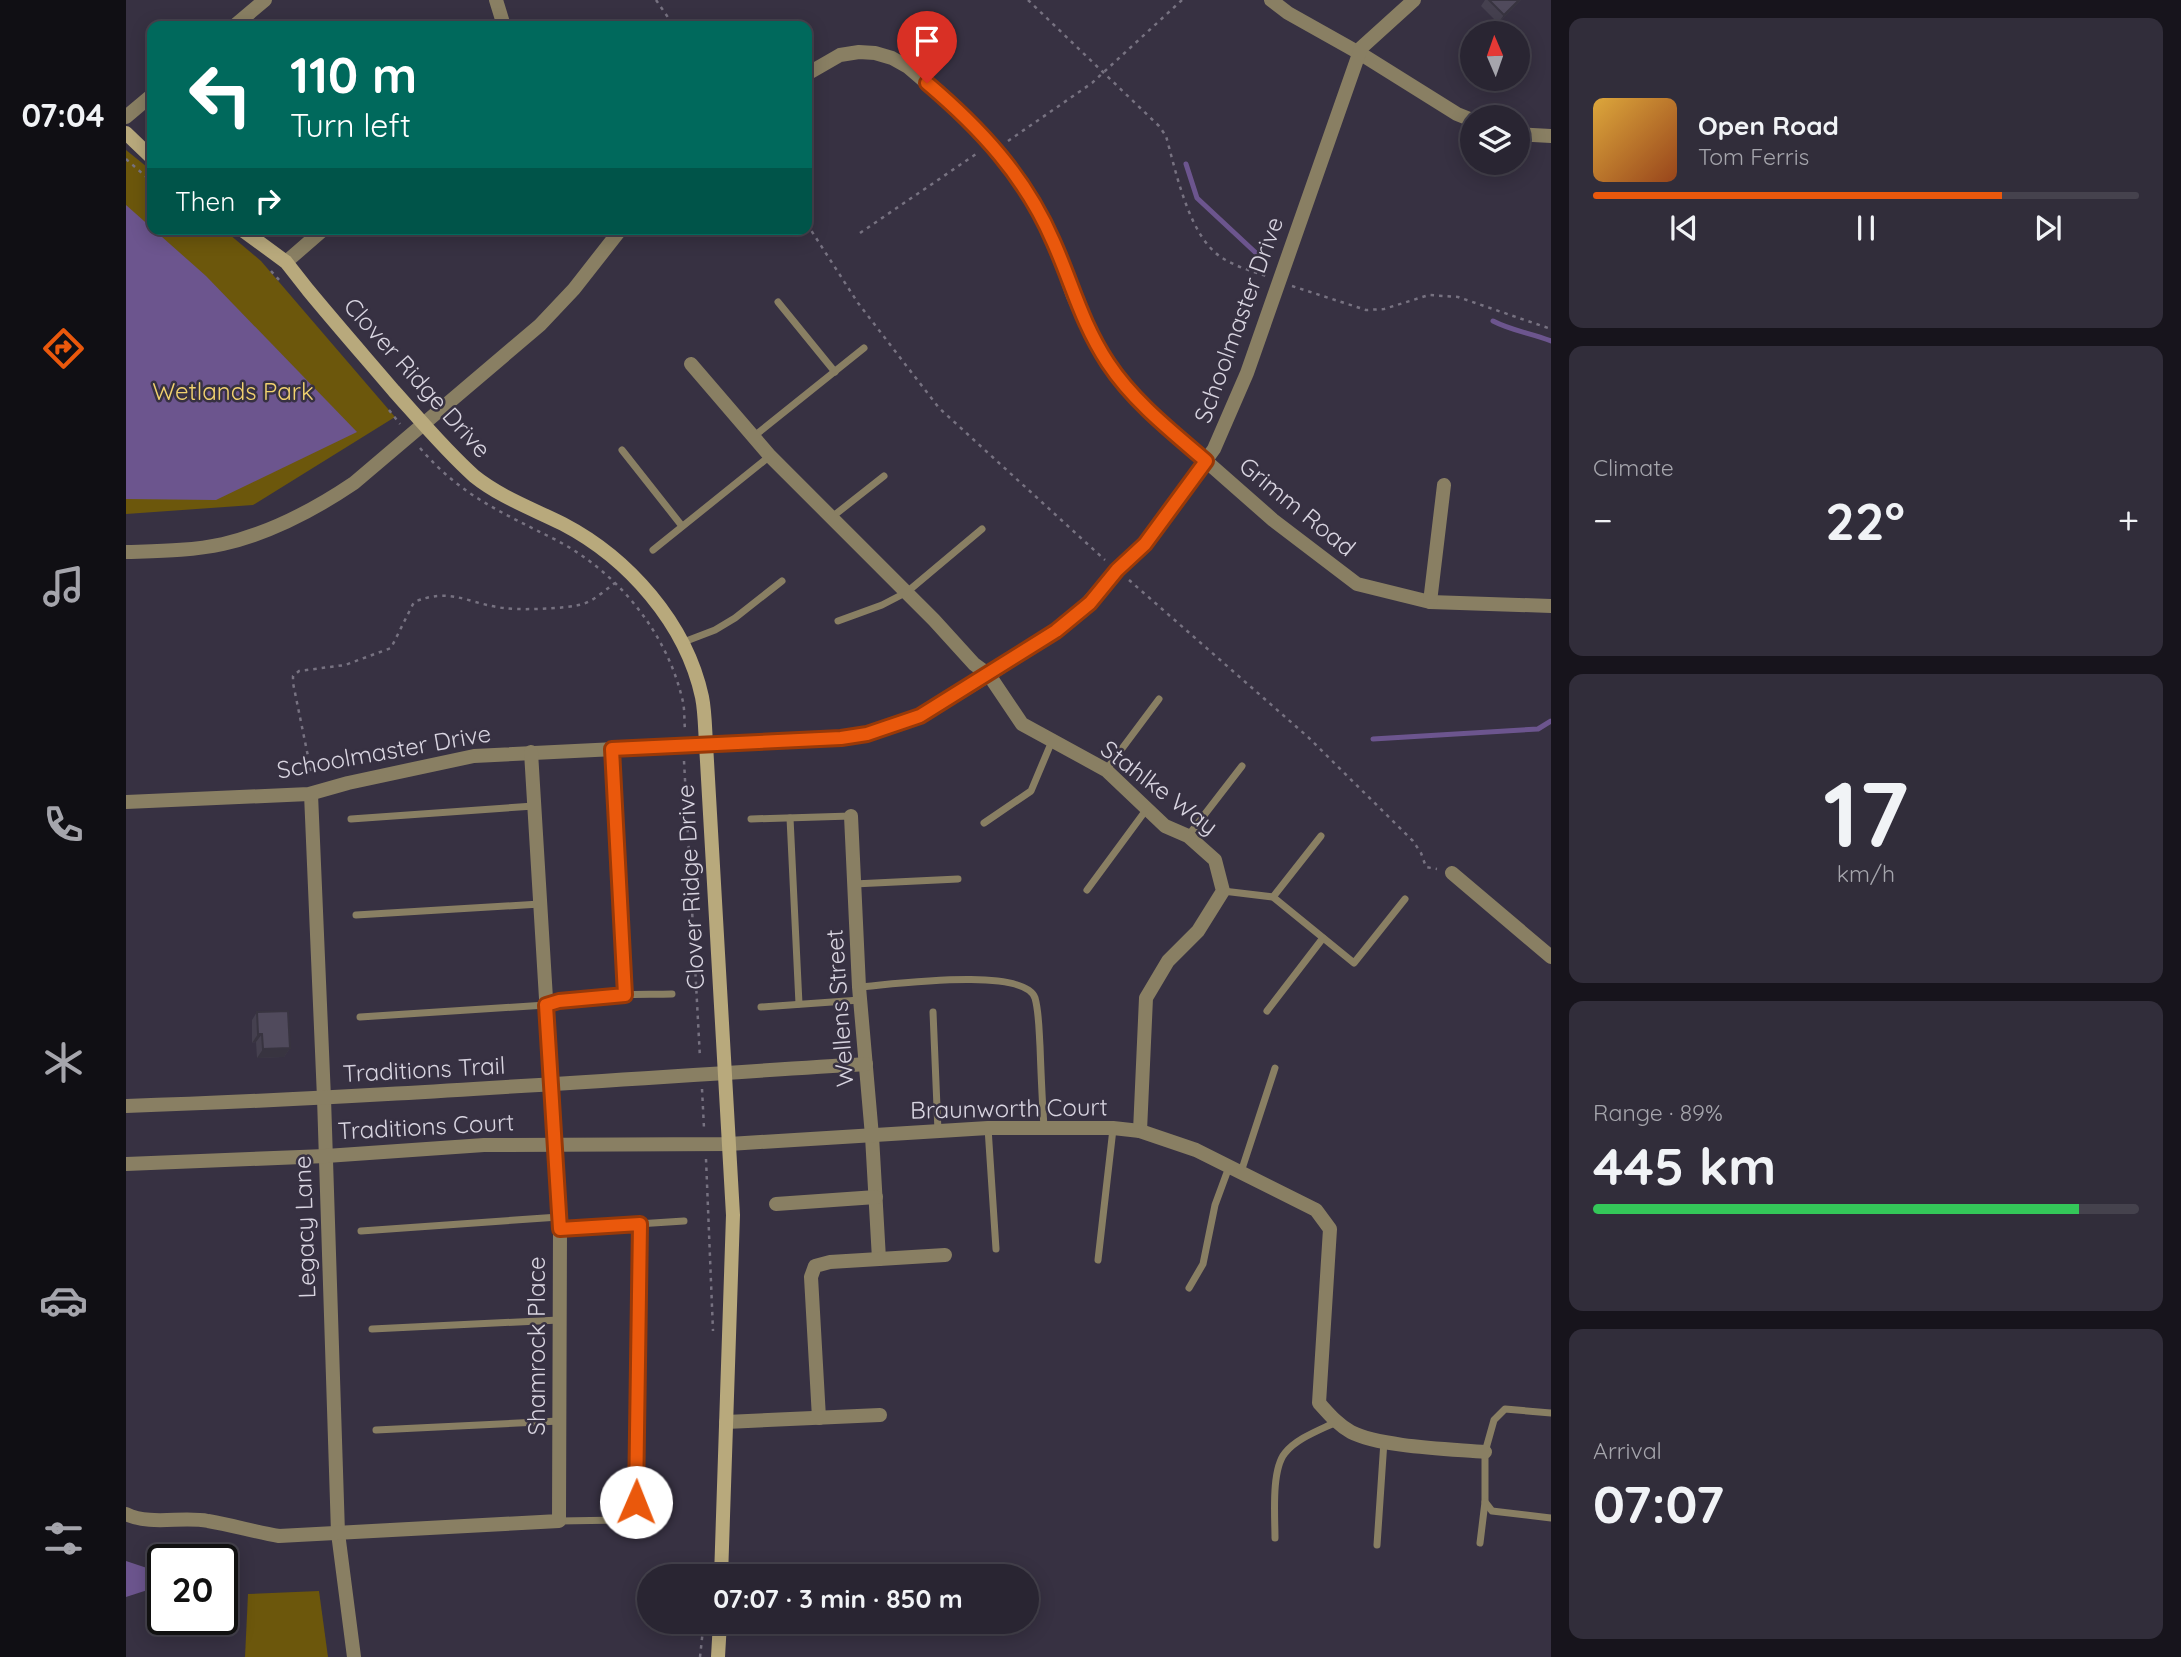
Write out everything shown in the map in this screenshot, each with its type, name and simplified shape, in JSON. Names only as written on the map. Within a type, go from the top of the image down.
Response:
[{"type":"street","points":[[240,21],[265,0]]},
{"type":"street","points":[[496,0],[502,21]]},
{"type":"street","points":[[1271,0],[1287,13],[1361,54],[1460,115]]},
{"type":"street","name":"Schoolmaster Drive","points":[[126,802],[311,794],[348,783],[474,756],[841,738],[867,734],[920,716],[989,675],[1056,631],[1090,603],[1117,570],[1145,544],[1214,449],[1247,373],[1361,48],[1414,0]]},
{"type":"street","name":"Grimm Road","points":[[812,70],[840,55],[875,52],[908,68],[964,115],[994,146],[1041,217],[1053,240],[1084,321],[1109,365],[1148,410],[1273,520],[1357,584],[1430,602],[1551,606]]},
{"type":"street","points":[[126,117],[147,98]]},
{"type":"street","points":[[126,133],[147,154]]},
{"type":"street","points":[[1530,135],[1551,136]]},
{"type":"street","name":"Clover Ridge Drive","points":[[249,235],[286,262],[307,290],[449,454],[478,479],[595,543],[624,567],[649,592],[691,664],[702,698],[706,744],[733,1215],[721,1564]]},
{"type":"street","points":[[286,262],[317,235]]},
{"type":"street","points":[[126,552],[169,551],[222,544],[294,519],[324,503],[354,483],[540,326],[574,289],[616,235]]},
{"type":"street","name":"Stahlke Way","points":[[691,364],[770,456],[907,592],[974,664],[989,675],[1022,724],[1106,770],[1165,826],[1188,836],[1215,860],[1223,891]]},
{"type":"street","points":[[1430,602],[1444,485]]},
{"type":"street","name":"Shamrock Place","points":[[531,752],[560,1223],[559,1521]]},
{"type":"street","name":"Legacy Lane","points":[[311,794],[338,1533],[354,1657]]},
{"type":"street","name":"Wellens Street","points":[[851,816],[859,994],[872,1136],[879,1259]]},
{"type":"street","points":[[1452,873],[1551,957]]},
{"type":"street","points":[[1140,1131],[1146,998],[1168,961],[1198,931],[1223,891]]},
{"type":"street","points":[[725,1073],[866,1064]]},
{"type":"street","name":"Traditions Trail","points":[[126,1106],[324,1098],[725,1073]]},
{"type":"street","name":"Braunworth Court","points":[[729,1144],[1044,1126],[1140,1131],[1196,1150],[1316,1210],[1330,1229],[1319,1403],[1336,1422]]},
{"type":"street","name":"Traditions Court","points":[[126,1164],[554,1143],[729,1144]]},
{"type":"street","points":[[776,1204],[876,1198]]},
{"type":"street","points":[[819,1418],[811,1277],[815,1266],[830,1262],[945,1255]]},
{"type":"street","points":[[726,1422],[880,1415]]},
{"type":"street","points":[[1336,1422],[1353,1433],[1384,1441],[1485,1452]]},
{"type":"street","points":[[126,1514],[133,1518],[209,1521],[279,1536],[559,1521]]},
{"type":"street","points":[[718,1657],[719,1634]]},
{"type":"lane","points":[[778,302],[835,372]]},
{"type":"lane","points":[[753,437],[863,348]]},
{"type":"lane","points":[[622,450],[682,526]]},
{"type":"lane","points":[[653,550],[770,456]]},
{"type":"lane","points":[[832,517],[884,476]]},
{"type":"lane","points":[[838,621],[882,605],[907,592],[982,529]]},
{"type":"lane","points":[[681,643],[715,630],[735,618],[782,581]]},
{"type":"lane","points":[[1106,770],[1159,699]]},
{"type":"lane","points":[[985,824],[1031,791],[1052,741]]},
{"type":"lane","points":[[612,749],[625,995]]},
{"type":"lane","points":[[1188,836],[1242,766]]},
{"type":"lane","points":[[351,819],[534,806]]},
{"type":"lane","points":[[1087,890],[1146,810]]},
{"type":"lane","points":[[751,819],[851,816]]},
{"type":"lane","points":[[790,818],[799,1004]]},
{"type":"lane","points":[[1273,897],[1321,836]]},
{"type":"lane","points":[[854,884],[958,879]]},
{"type":"lane","points":[[1223,891],[1273,897],[1354,963],[1405,899]]},
{"type":"lane","points":[[356,915],[540,904]]},
{"type":"lane","points":[[1267,1012],[1323,938]]},
{"type":"lane","points":[[761,1007],[975,980],[1007,981],[1026,986],[1034,996],[1036,1007],[1044,1126]]},
{"type":"lane","points":[[360,1017],[546,1005],[559,1001],[625,995],[672,994]]},
{"type":"lane","points":[[933,1012],[938,1132]]},
{"type":"lane","points":[[1189,1288],[1203,1264],[1215,1205],[1235,1169],[1275,1068]]},
{"type":"lane","points":[[988,1128],[996,1249]]},
{"type":"lane","points":[[1098,1260],[1113,1128]]},
{"type":"lane","points":[[361,1231],[684,1221]]},
{"type":"lane","points":[[559,1521],[622,1520],[631,1514],[636,1502],[640,1224]]},
{"type":"lane","points":[[372,1329],[559,1320]]},
{"type":"lane","points":[[1480,1543],[1485,1502],[1485,1452],[1494,1420],[1505,1409],[1551,1413]]},
{"type":"lane","points":[[376,1430],[559,1421]]},
{"type":"lane","points":[[1275,1538],[1277,1471],[1285,1453],[1306,1437],[1336,1422]]},
{"type":"lane","points":[[1377,1545],[1384,1441]]},
{"type":"lane","points":[[1485,1502],[1492,1511],[1551,1518]]},
{"type":"path","points":[[656,0],[671,21]]},
{"type":"path","points":[[1028,0],[1159,126],[1166,136],[1193,220],[1203,239],[1220,257],[1279,281],[1366,310],[1384,309],[1429,295],[1458,297],[1551,329]]},
{"type":"path","points":[[860,233],[981,151],[1008,141],[1092,83],[1182,0]]},
{"type":"path","points":[[126,159],[147,178]]},
{"type":"path","points":[[311,771],[293,682],[293,676],[299,671],[345,665],[391,648],[414,602],[430,595],[443,594],[520,610],[582,604],[615,583]]},
{"type":"path","points":[[683,756],[701,1067]]},
{"type":"path","points":[[701,1079],[705,1139]]},
{"type":"path","points":[[705,1150],[713,1338]]},
{"type":"path","points":[[700,1657],[703,1634]]},
{"type":"green space","name":"Wetlands Park","points":[[126,150],[147,167],[147,235],[230,235],[261,261],[395,417],[253,505],[126,514]]},
{"type":"green space","points":[[319,1591],[328,1657],[245,1657],[248,1594]]},
{"type":"shaded area","name":"Wetlands Park","points":[[126,205],[147,224],[147,235],[160,235],[206,276],[357,432],[216,500],[126,499]]},
{"type":"shaded area","points":[[126,1561],[147,1568],[147,1590],[126,1597]]},
{"type":"building","points":[[1489,0],[1519,0],[1504,15]]},
{"type":"building","points":[[288,1011],[290,1048],[263,1049],[262,1034],[258,1034],[257,1012]]},
{"type":"waterway","points":[[1186,164],[1197,198],[1256,253]]},
{"type":"waterway","points":[[1493,321],[1551,341]]},
{"type":"waterway","points":[[1373,739],[1538,729],[1551,721]]},
{"type":"route","points":[[636,1502],[640,1224],[560,1229],[546,1005],[559,1001],[625,995],[612,749],[841,738],[867,734],[920,716],[1076,616],[1117,570],[1145,544],[1206,461],[1148,410],[1109,365],[1090,334],[1053,240],[1028,193],[994,146],[927,83]]}]
